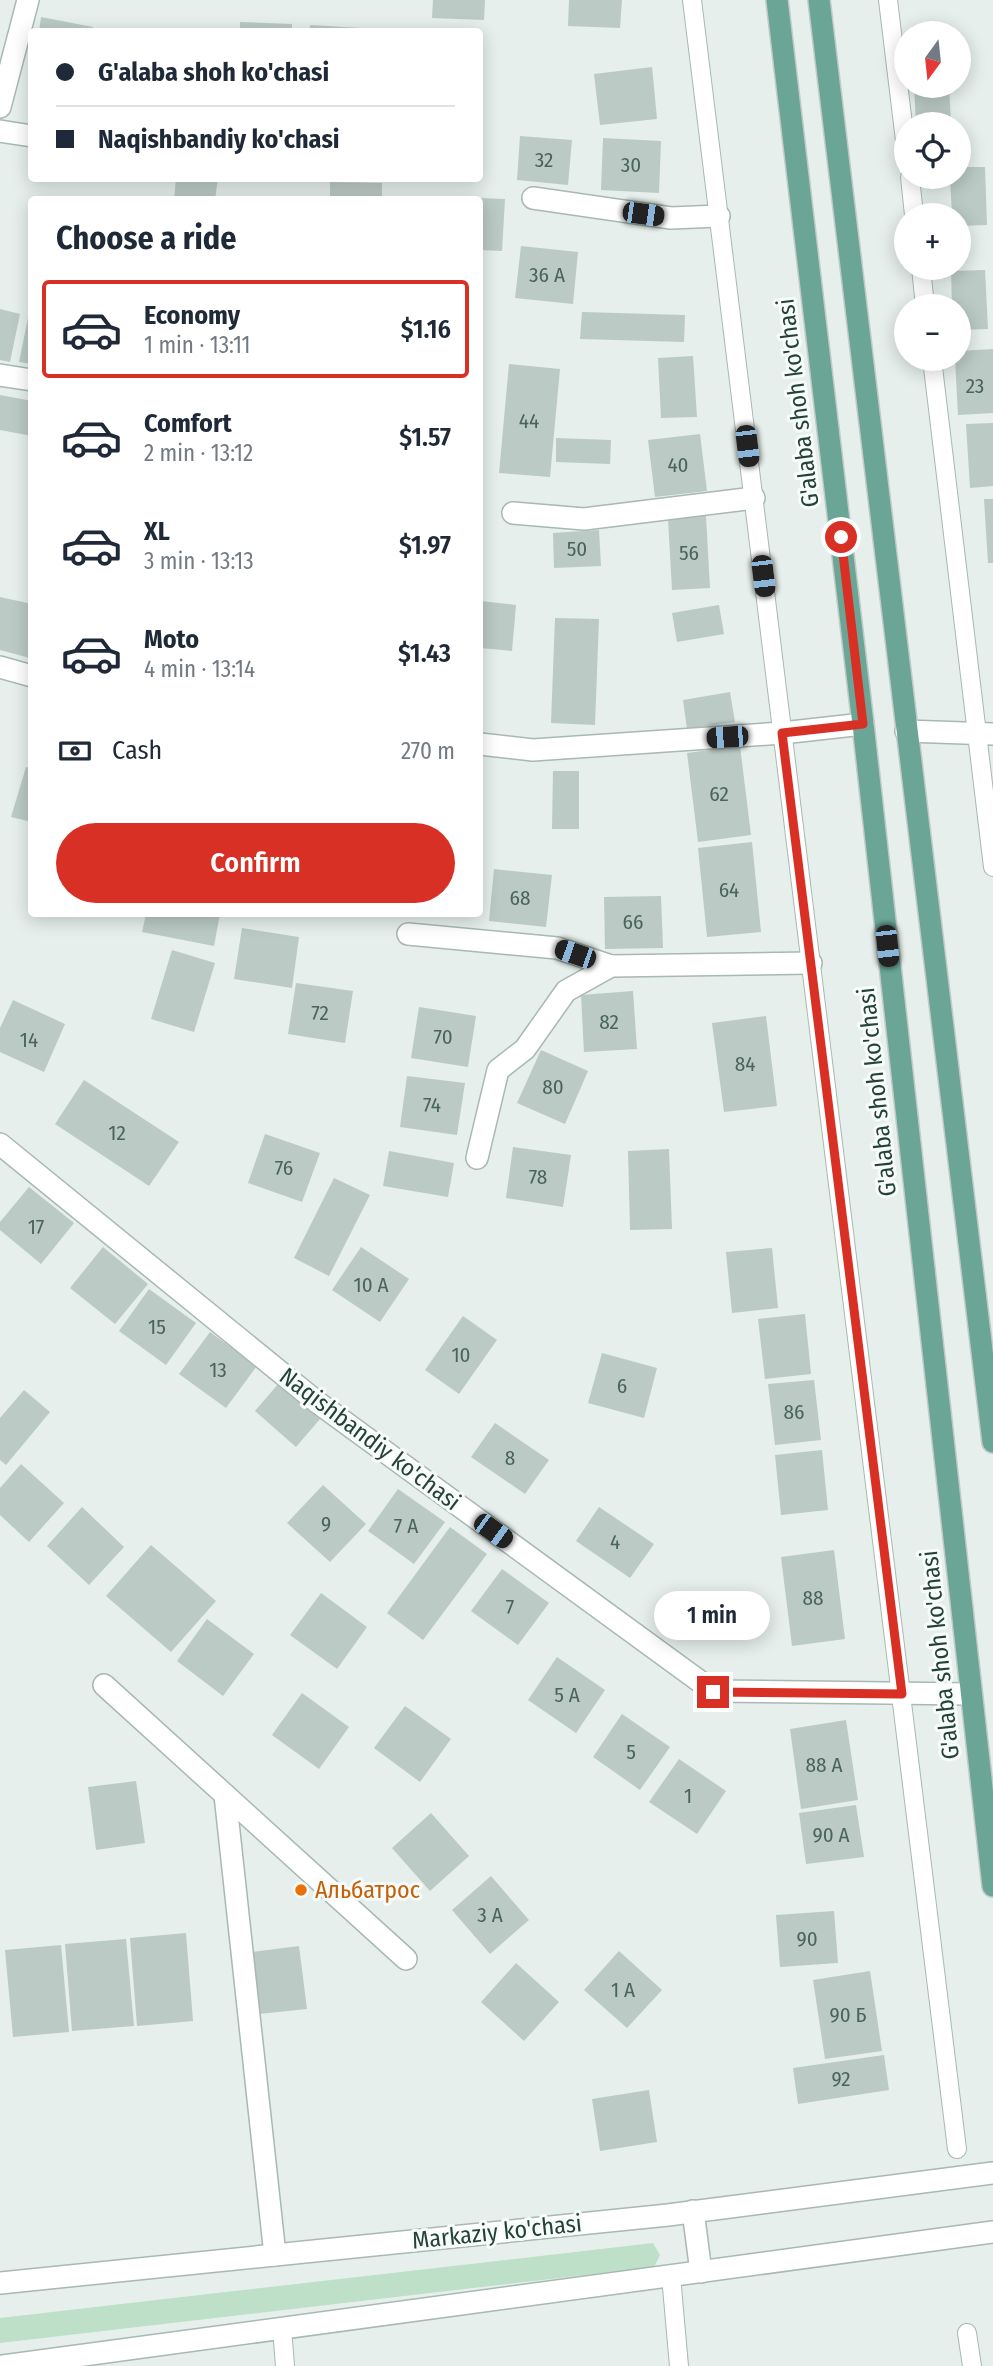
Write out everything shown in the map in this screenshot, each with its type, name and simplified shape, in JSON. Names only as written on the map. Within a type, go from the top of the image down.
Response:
[{"type":"main road","name":"G'alaba shoh ko'chasi","points":[[777,0],[863,724],[993,1886]]},
{"type":"main road","points":[[819,0],[993,1442]]},
{"type":"street","points":[[0,107],[28,0]]},
{"type":"street","points":[[0,131],[28,135]]},
{"type":"street","points":[[533,198],[671,218],[719,216]]},
{"type":"street","points":[[0,375],[28,379]]},
{"type":"street","points":[[513,513],[584,519],[754,498]]},
{"type":"street","points":[[0,667],[28,675]]},
{"type":"street","points":[[483,744],[533,750],[782,733],[863,724]]},
{"type":"street","points":[[906,731],[985,734]]},
{"type":"street","points":[[408,934],[557,948],[611,966],[811,963]]},
{"type":"street","points":[[477,1158],[498,1070],[525,1049],[566,991],[611,966]]},
{"type":"street","name":"Naqishbandiy ko'chasi","points":[[0,1144],[317,1402],[713,1692],[970,1695]]},
{"type":"street","points":[[104,1685],[406,1959]]},
{"type":"street","points":[[225,1795],[275,2255]]},
{"type":"street","name":"Markaziy ko'chasi","points":[[0,2283],[693,2211],[993,2173]]},
{"type":"street","points":[[693,2211],[701,2272]]},
{"type":"street","points":[[3,2366],[993,2232]]},
{"type":"lane","points":[[692,0],[957,2148]]},
{"type":"lane","points":[[888,0],[902,112]]},
{"type":"lane","points":[[934,371],[985,734],[993,867]]},
{"type":"lane","points":[[979,1328],[993,1355]]},
{"type":"lane","points":[[671,2276],[678,2366]]},
{"type":"lane","points":[[282,2329],[285,2366]]},
{"type":"lane","points":[[967,2333],[972,2366]]},
{"type":"green space","points":[[653,2243],[660,2255],[654,2267],[0,2343],[0,2318]]},
{"type":"building","points":[[433,0],[485,0],[484,20],[432,18]]},
{"type":"building","points":[[569,0],[622,0],[620,28],[568,26]]},
{"type":"building","points":[[41,17],[93,27],[93,28],[40,28]]},
{"type":"building","points":[[240,22],[292,24],[292,28],[240,28]]},
{"type":"building","points":[[310,25],[362,28],[310,28]]},
{"type":"building","points":[[652,67],[657,119],[600,125],[594,74]]},
{"type":"building","points":[[915,98],[950,98],[950,112],[915,112]]},
{"type":"building","points":[[520,136],[572,140],[568,185],[517,180]]},
{"type":"building","points":[[603,138],[661,141],[659,193],[601,190]]},
{"type":"building","points":[[971,167],[985,167],[987,225],[971,226],[971,203],[951,203],[951,189],[971,189]]},
{"type":"building","points":[[176,182],[217,182],[216,196],[174,196]]},
{"type":"building","points":[[330,182],[382,183],[382,196],[330,196]]},
{"type":"building","points":[[483,198],[505,199],[502,251],[483,250]]},
{"type":"building","points":[[521,246],[578,252],[573,304],[515,298]]},
{"type":"building","points":[[971,270],[985,270],[988,329],[971,330],[971,294],[952,294],[951,280],[971,280]]},
{"type":"building","points":[[0,309],[20,314],[10,362],[0,360]]},
{"type":"building","points":[[582,312],[685,315],[684,342],[580,339]]},
{"type":"building","points":[[28,318],[28,363],[19,362]]},
{"type":"building","points":[[993,349],[993,413],[958,415],[956,371],[971,371],[971,350]]},
{"type":"building","points":[[693,356],[697,417],[661,418],[658,358]]},
{"type":"building","points":[[509,364],[560,369],[550,477],[499,473]]},
{"type":"building","points":[[0,395],[28,400],[28,435],[0,430]]},
{"type":"building","points":[[993,423],[993,486],[970,488],[966,424]]},
{"type":"building","points":[[700,434],[707,491],[655,497],[648,440]]},
{"type":"building","points":[[556,438],[611,440],[610,464],[556,462]]},
{"type":"building","points":[[984,499],[993,499],[993,563],[988,563]]},
{"type":"building","points":[[706,516],[710,588],[672,590],[668,519]]},
{"type":"building","points":[[599,530],[601,566],[554,568],[553,533]]},
{"type":"building","points":[[0,597],[28,603],[28,657],[0,650]]},
{"type":"building","points":[[483,601],[516,605],[512,651],[483,648]]},
{"type":"building","points":[[719,605],[724,634],[677,642],[672,613]]},
{"type":"building","points":[[555,618],[599,619],[595,725],[551,723]]},
{"type":"building","points":[[730,692],[735,722],[687,729],[683,700]]},
{"type":"building","points":[[740,746],[751,835],[698,842],[687,753]]},
{"type":"building","points":[[26,767],[28,767],[28,821],[11,817]]},
{"type":"building","points":[[553,771],[579,771],[579,829],[552,829]]},
{"type":"building","points":[[752,842],[761,932],[707,937],[698,848]]},
{"type":"building","points":[[494,869],[552,875],[546,927],[489,921]]},
{"type":"building","points":[[661,896],[663,948],[605,949],[604,897]]},
{"type":"building","points":[[145,917],[219,917],[214,946],[142,932]]},
{"type":"building","points":[[242,928],[299,937],[292,988],[234,979]]},
{"type":"building","points":[[172,950],[215,963],[194,1032],[151,1019]]},
{"type":"building","points":[[296,983],[353,991],[345,1043],[288,1034]]},
{"type":"building","points":[[633,991],[637,1049],[584,1052],[581,995]]},
{"type":"building","points":[[13,1000],[65,1024],[44,1072],[0,1052],[0,1028]]},
{"type":"building","points":[[419,1007],[476,1016],[468,1067],[411,1058]]},
{"type":"building","points":[[766,1016],[777,1106],[724,1112],[712,1023]]},
{"type":"building","points":[[541,1050],[588,1071],[565,1124],[517,1103]]},
{"type":"building","points":[[407,1076],[465,1083],[457,1135],[400,1127]]},
{"type":"building","points":[[84,1080],[179,1142],[149,1186],[55,1124]]},
{"type":"building","points":[[265,1134],[320,1153],[302,1202],[248,1183]]},
{"type":"building","points":[[513,1147],[571,1155],[563,1207],[506,1198]]},
{"type":"building","points":[[669,1149],[672,1229],[630,1230],[628,1151]]},
{"type":"building","points":[[389,1151],[454,1163],[448,1197],[383,1186]]},
{"type":"building","points":[[334,1178],[370,1195],[329,1276],[294,1258]]},
{"type":"building","points":[[29,1187],[74,1223],[41,1264],[0,1230],[0,1222]]},
{"type":"building","points":[[103,1247],[148,1284],[115,1324],[70,1288]]},
{"type":"building","points":[[361,1247],[409,1279],[380,1322],[332,1290]]},
{"type":"building","points":[[772,1248],[778,1308],[732,1313],[726,1252]]},
{"type":"building","points":[[149,1289],[196,1323],[166,1365],[119,1331]]},
{"type":"building","points":[[805,1314],[811,1374],[765,1379],[758,1319]]},
{"type":"building","points":[[463,1316],[497,1340],[459,1394],[425,1370]]},
{"type":"building","points":[[210,1332],[257,1366],[226,1408],[179,1374]]},
{"type":"building","points":[[602,1353],[657,1368],[644,1418],[588,1403]]},
{"type":"building","points":[[814,1380],[821,1440],[775,1445],[768,1384]]},
{"type":"building","points":[[279,1383],[320,1419],[296,1447],[255,1411]]},
{"type":"building","points":[[24,1390],[50,1412],[6,1465],[0,1460],[0,1418]]},
{"type":"building","points":[[495,1423],[549,1460],[525,1494],[471,1457]]},
{"type":"building","points":[[822,1450],[828,1510],[781,1515],[775,1455]]},
{"type":"building","points":[[21,1464],[64,1503],[29,1542],[0,1515],[0,1488]]},
{"type":"building","points":[[323,1485],[366,1524],[330,1562],[287,1523]]},
{"type":"building","points":[[398,1489],[445,1522],[414,1564],[368,1531]]},
{"type":"building","points":[[82,1507],[124,1547],[89,1585],[47,1546]]},
{"type":"building","points":[[599,1507],[654,1544],[630,1578],[576,1541]]},
{"type":"building","points":[[450,1527],[487,1554],[423,1640],[387,1613]]},
{"type":"building","points":[[151,1545],[216,1601],[171,1652],[106,1596]]},
{"type":"building","points":[[834,1550],[845,1639],[792,1646],[781,1557]]},
{"type":"building","points":[[502,1569],[549,1603],[518,1645],[471,1611]]},
{"type":"building","points":[[321,1593],[367,1627],[337,1669],[290,1635]]},
{"type":"building","points":[[207,1619],[254,1654],[223,1696],[177,1661]]},
{"type":"building","points":[[557,1657],[605,1690],[576,1733],[528,1700]]},
{"type":"building","points":[[302,1693],[349,1727],[319,1769],[272,1735]]},
{"type":"building","points":[[405,1706],[451,1739],[420,1782],[374,1748]]},
{"type":"building","points":[[622,1714],[670,1747],[640,1790],[593,1757]]},
{"type":"building","points":[[846,1720],[858,1800],[801,1809],[790,1729]]},
{"type":"building","points":[[679,1759],[726,1791],[697,1834],[649,1802]]},
{"type":"building","points":[[136,1781],[145,1843],[96,1850],[88,1787]]},
{"type":"building","points":[[856,1805],[864,1857],[806,1864],[799,1813]]},
{"type":"building","points":[[431,1813],[469,1856],[430,1891],[392,1848]]},
{"type":"building","points":[[491,1876],[529,1920],[490,1954],[452,1910]]},
{"type":"building","points":[[834,1911],[838,1963],[780,1967],[776,1915]]},
{"type":"building","points":[[186,1933],[193,2021],[137,2026],[130,1938]]},
{"type":"building","points":[[126,1939],[134,2026],[72,2031],[65,1944]]},
{"type":"building","points":[[61,1945],[69,2032],[13,2037],[5,1950]]},
{"type":"building","points":[[299,1946],[307,2009],[259,2014],[251,1952]]},
{"type":"building","points":[[619,1951],[662,1990],[627,2028],[584,1990]]},
{"type":"building","points":[[516,1963],[559,2002],[524,2041],[481,2002]]},
{"type":"building","points":[[870,1971],[882,2051],[825,2059],[813,1980]]},
{"type":"building","points":[[884,2055],[889,2090],[798,2104],[793,2068]]},
{"type":"building","points":[[649,2090],[657,2142],[600,2151],[592,2099]]},
{"type":"place","name":"Альбатрос","points":[[301,1890]]},
{"type":"route","points":[[713,1692],[902,1694],[782,733],[863,724],[841,537]]}]
